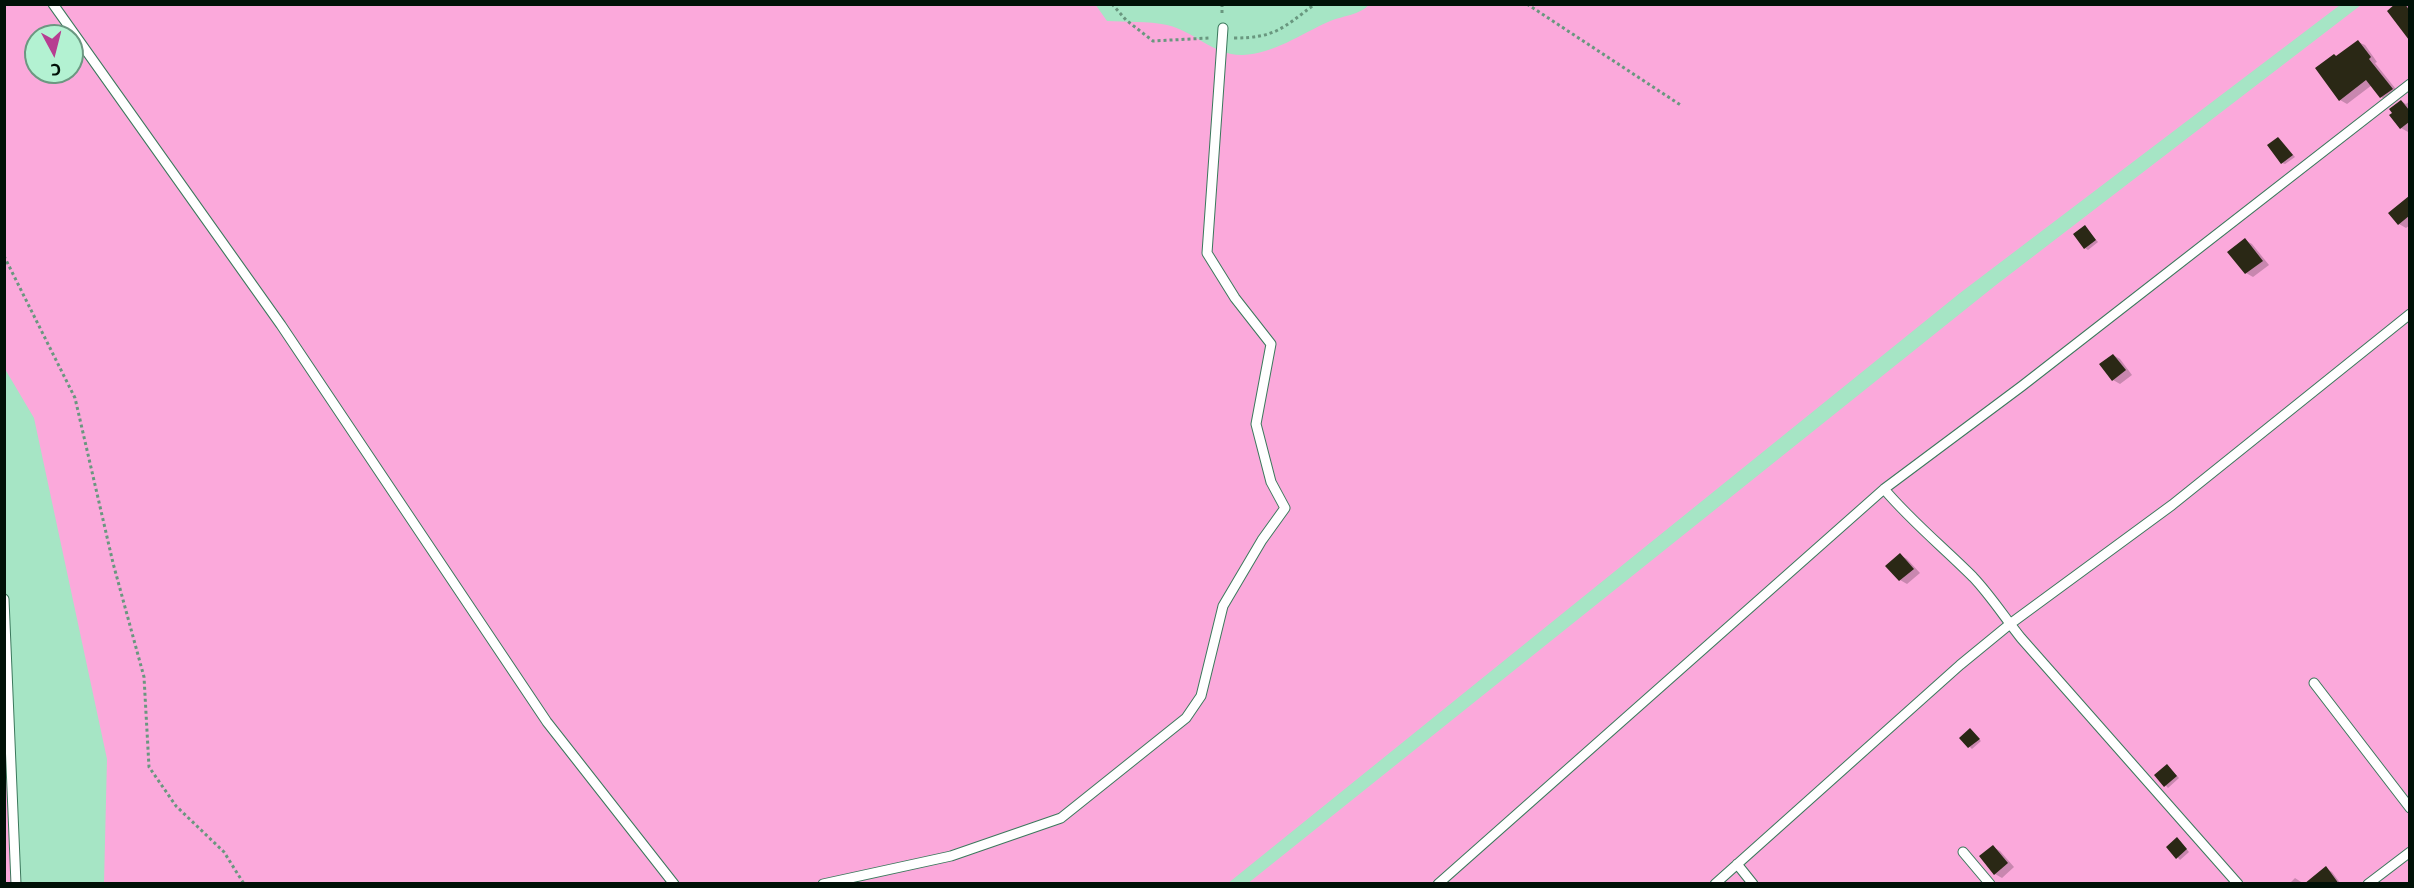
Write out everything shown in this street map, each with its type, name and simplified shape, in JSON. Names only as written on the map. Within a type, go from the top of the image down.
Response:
[{"type":"lane","points":[[53,4],[281,326],[547,722],[674,884]]},
{"type":"lane","points":[[823,884],[951,856],[1061,818],[1186,718],[1201,696],[1223,606],[1262,540],[1285,508],[1271,482],[1256,424],[1271,344],[1235,298],[1207,253],[1223,33]]},
{"type":"lane","points":[[1438,884],[1884,489],[2022,386],[2409,84]]},
{"type":"lane","points":[[1715,884],[1960,665],[2010,624],[2172,505],[2409,314]]},
{"type":"lane","points":[[1884,489],[1904,513],[1973,577],[2010,624],[2238,884]]},
{"type":"lane","points":[[4,599],[16,884]]},
{"type":"lane","points":[[2314,683],[2409,808]]},
{"type":"lane","points":[[1963,852],[1990,884]]},
{"type":"lane","points":[[2368,884],[2409,852]]},
{"type":"lane","points":[[1737,864],[1753,884]]},
{"type":"path","points":[[1112,4],[1126,20],[1153,41],[1223,33],[1260,38],[1280,31],[1315,4]]},
{"type":"path","points":[[1527,4],[1682,106]]},
{"type":"path","points":[[4,256],[75,398],[113,563],[144,677],[149,767],[176,806],[224,852],[244,884]]},
{"type":"shaded area","points":[[1095,4],[1107,21],[1167,25],[1186,32],[1223,52],[1243,55],[1265,51],[1287,43],[1328,22],[1361,11],[1369,4],[2340,5],[1960,293],[1227,884],[104,883],[107,759],[34,418],[5,369],[4,5]]},
{"type":"shaded area","points":[[2361,5],[2409,5],[2409,883],[1247,884],[1996,285]]},
{"type":"shaded area","points":[[4,713],[16,883],[5,883]]},
{"type":"building","points":[[2395,4],[2405,4],[2409,10],[2409,40],[2387,11]]},
{"type":"building","points":[[2358,40],[2371,57],[2369,59],[2393,89],[2380,98],[2366,80],[2339,101],[2315,68]]},
{"type":"building","points":[[2401,100],[2409,110],[2409,122],[2400,129],[2389,115],[2392,113],[2389,109]]},
{"type":"building","points":[[2278,137],[2293,155],[2281,164],[2267,145]]},
{"type":"building","points":[[2409,196],[2409,216],[2398,225],[2388,213]]},
{"type":"building","points":[[2085,225],[2096,240],[2084,249],[2073,234]]},
{"type":"building","points":[[2245,238],[2263,261],[2245,274],[2227,252]]},
{"type":"building","points":[[2113,354],[2126,370],[2112,381],[2099,364]]},
{"type":"building","points":[[1900,553],[1914,569],[1899,581],[1885,566]]},
{"type":"building","points":[[1970,728],[1980,739],[1968,748],[1959,738]]},
{"type":"building","points":[[2167,764],[2177,776],[2164,787],[2154,775]]},
{"type":"building","points":[[2177,837],[2187,849],[2176,859],[2166,847]]},
{"type":"building","points":[[1993,845],[2008,863],[1994,875],[1979,856]]},
{"type":"building","points":[[2326,866],[2339,884],[2304,884]]}]
